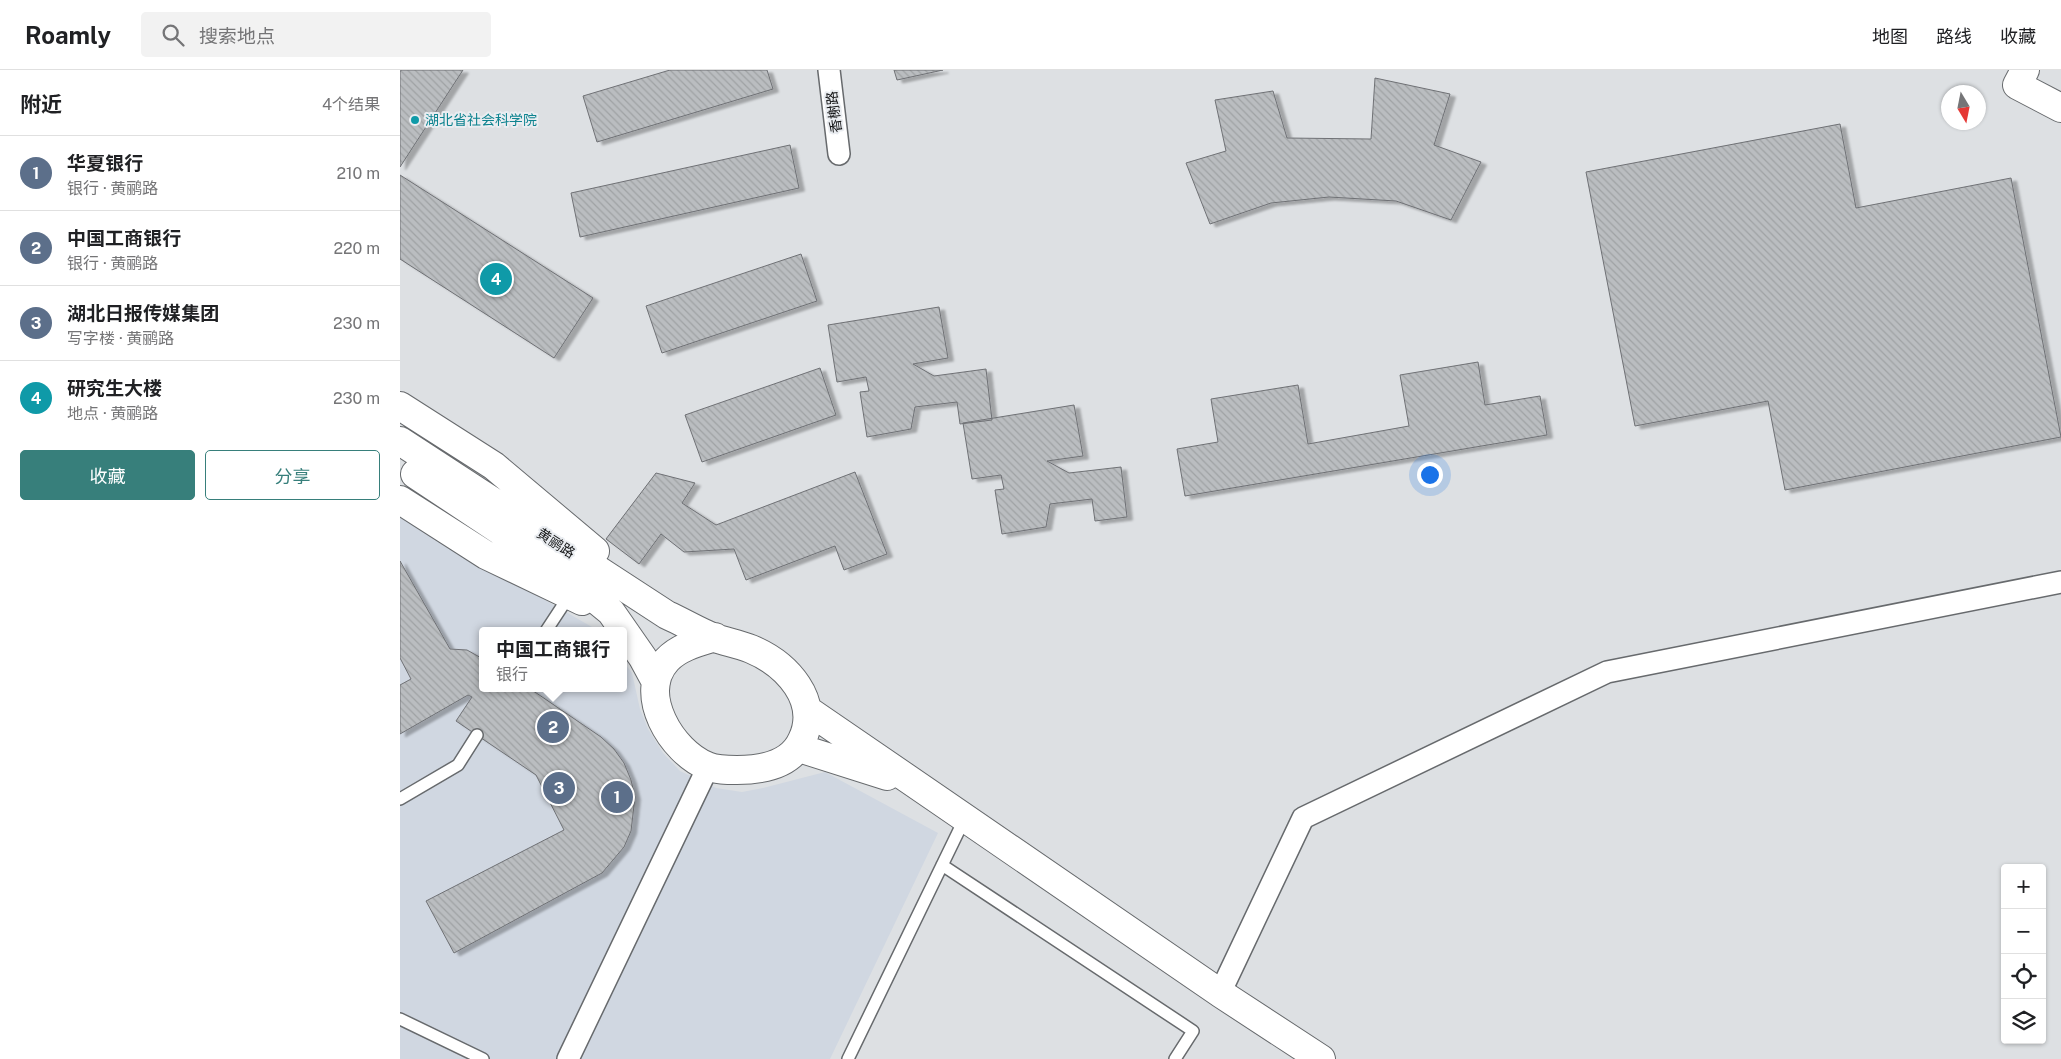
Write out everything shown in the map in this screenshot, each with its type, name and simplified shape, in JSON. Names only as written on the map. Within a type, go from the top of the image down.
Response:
[{"type":"street","name":"香榭路","points":[[829,70],[839,154]]},
{"type":"street","points":[[2021,78],[2061,108]]},
{"type":"street","points":[[400,406],[494,466],[543,505],[667,615]]},
{"type":"street","name":"黄鹂路","points":[[400,441],[667,615],[715,637]]},
{"type":"street","name":"黄鹂路","points":[[400,464],[561,571],[611,612],[621,627]]},
{"type":"street","points":[[400,500],[486,554],[569,596],[611,612]]},
{"type":"street","points":[[1220,994],[1303,818],[1607,672],[2061,582]]},
{"type":"street","name":"黄鹂路","points":[[627,635],[643,658],[656,682]]},
{"type":"street","points":[[715,637],[753,650],[778,666],[798,686],[808,712],[807,726],[799,748],[781,761],[764,768],[723,770],[708,767],[697,761],[680,746],[663,723],[658,707],[656,682],[662,667],[674,655],[695,644],[715,637]]},
{"type":"street","points":[[808,712],[1220,994],[1321,1059]]},
{"type":"street","points":[[799,748],[912,784]]},
{"type":"street","points":[[568,1059],[708,767]]},
{"type":"lane","points":[[549,627],[569,596]]},
{"type":"lane","points":[[400,799],[458,765],[477,735]]},
{"type":"lane","points":[[848,1059],[964,820]]},
{"type":"lane","points":[[942,866],[1193,1031],[1175,1059]]},
{"type":"lane","points":[[400,1019],[483,1059]]},
{"type":"shaded area","points":[[400,517],[592,627],[479,627],[479,692],[627,692],[627,666],[632,673],[640,709],[648,729],[663,753],[680,771],[716,788],[742,792],[825,772],[938,833],[830,1059],[400,1059]]},
{"type":"building","name":"湖北省社会科学院","points":[[401,70],[463,70],[400,167],[400,72]]},
{"type":"building","points":[[670,70],[767,70],[773,89],[597,142],[583,96]]},
{"type":"building","points":[[894,70],[943,70],[897,80]]},
{"type":"building","points":[[1375,78],[1450,94],[1434,145],[1481,162],[1451,220],[1396,201],[1329,197],[1271,203],[1210,224],[1186,163],[1226,151],[1215,100],[1273,91],[1287,138],[1371,139]]},
{"type":"building","points":[[1840,124],[1856,208],[2011,178],[2061,437],[1785,490],[1768,401],[1635,426],[1586,172]]},
{"type":"building","points":[[790,145],[799,188],[580,237],[571,193]]},
{"type":"building","points":[[400,175],[593,298],[554,358],[400,259]]},
{"type":"building","points":[[801,254],[817,301],[662,353],[646,306]]},
{"type":"building","points":[[939,307],[948,358],[913,364],[934,376],[986,369],[992,420],[960,424],[957,402],[915,407],[911,429],[867,437],[860,392],[869,391],[866,377],[837,382],[828,325]]},
{"type":"building","points":[[1478,362],[1485,405],[1540,396],[1547,435],[1185,496],[1177,449],[1218,442],[1211,399],[1298,385],[1308,444],[1409,426],[1400,375]]},
{"type":"building","points":[[820,368],[836,415],[702,462],[685,415]]},
{"type":"building","points":[[1074,405],[1083,456],[1047,461],[1069,473],[1121,467],[1127,517],[1095,521],[1092,499],[1050,504],[1046,527],[1002,534],[995,490],[1004,489],[1001,475],[972,479],[963,423]]},
{"type":"building","points":[[855,472],[887,554],[844,570],[835,546],[746,580],[734,549],[684,552],[661,534],[639,564],[606,539],[656,473],[695,483],[682,503],[716,525]]},
{"type":"building","points":[[400,561],[450,649],[467,650],[479,657],[479,692],[535,692],[601,737],[614,749],[624,763],[635,797],[631,831],[624,847],[602,873],[454,953],[426,901],[564,830],[536,775],[456,721],[472,697],[468,695],[400,734],[400,685],[411,679],[400,658]]},
{"type":"place","name":"湖北省社会科学院","points":[[415,120]]},
{"type":"place","name":"研究生大楼","points":[[496,279]]},
{"type":"place","name":"中国工商银行","points":[[553,727]]},
{"type":"place","name":"湖北日报传媒集团","points":[[559,788]]},
{"type":"place","name":"华夏银行","points":[[617,797]]}]
